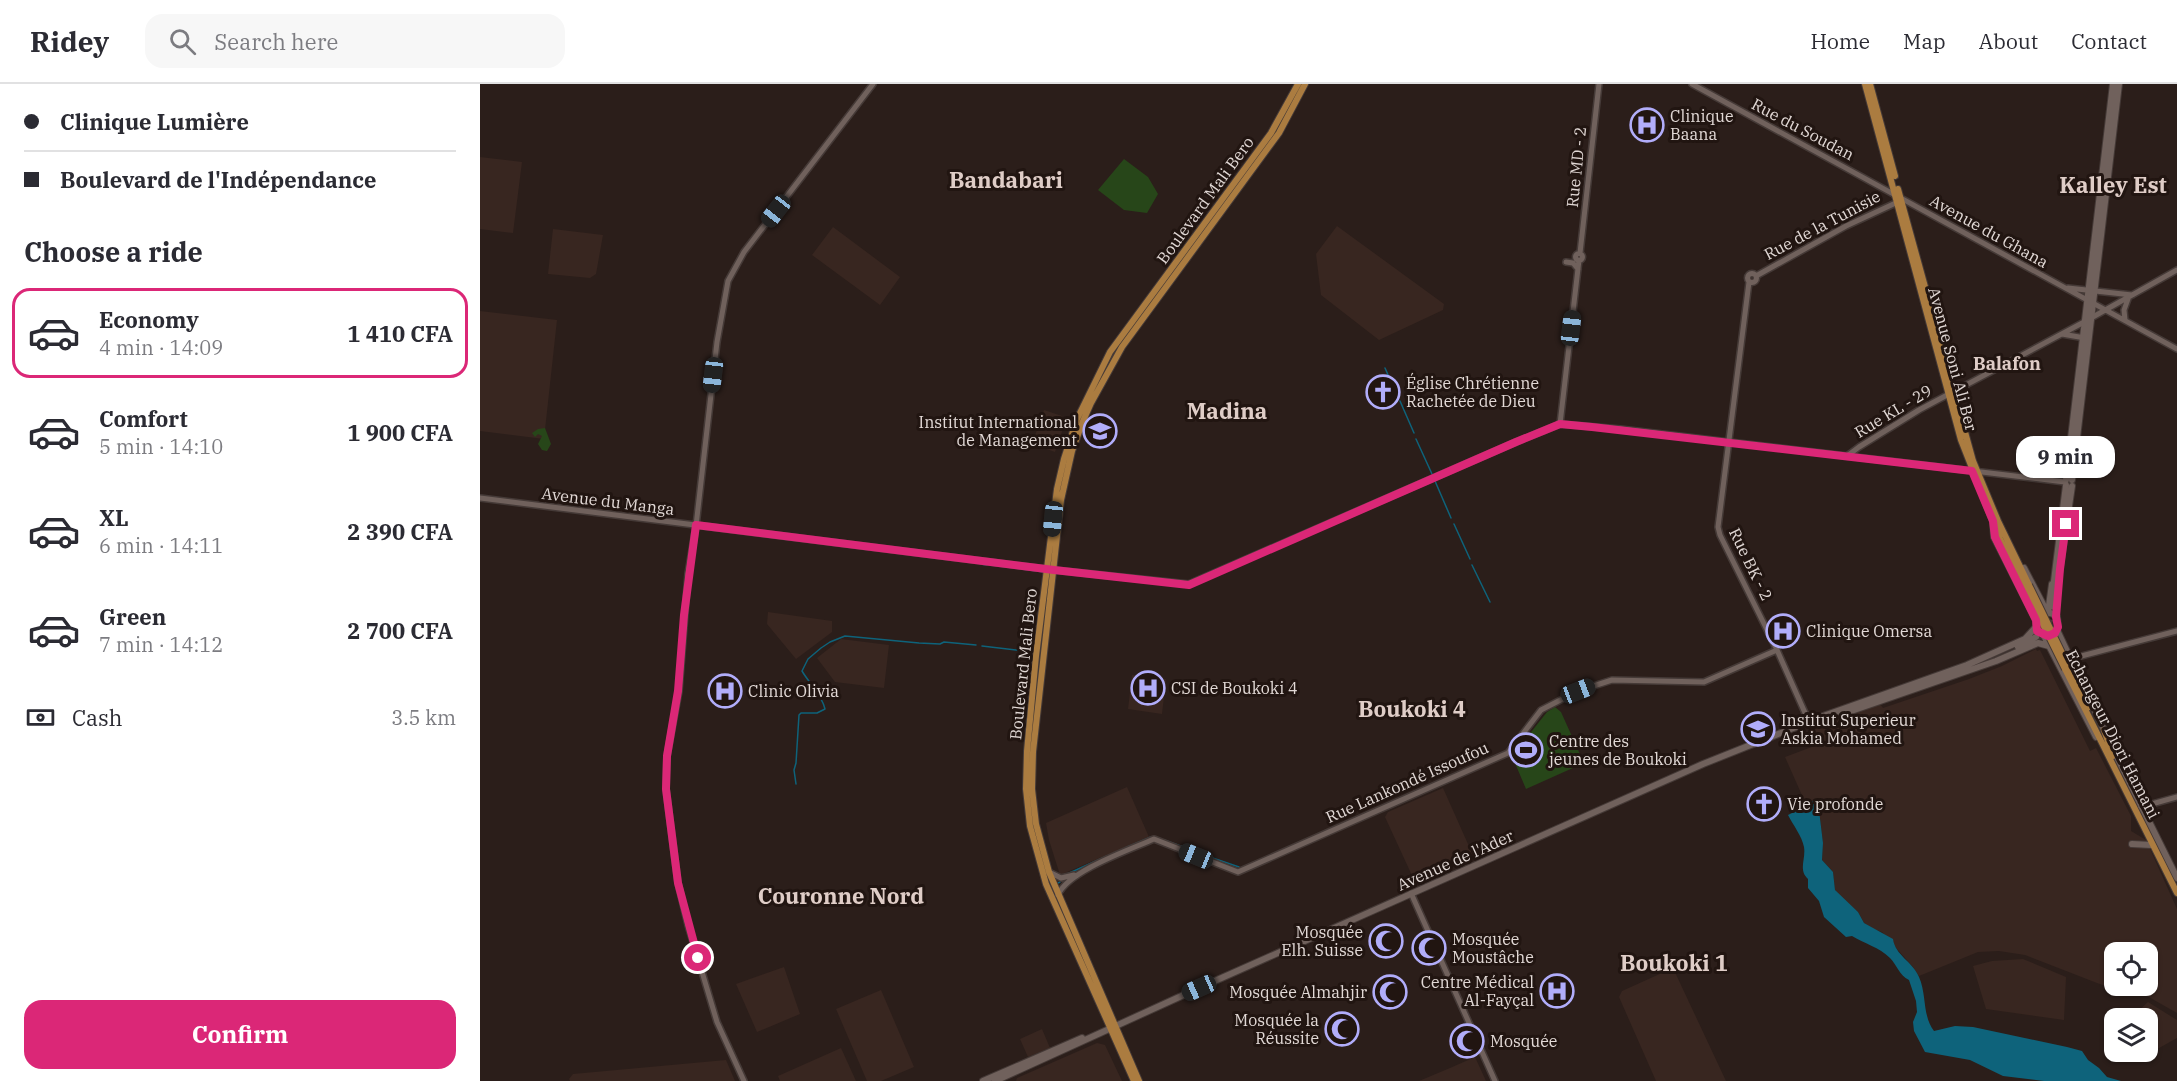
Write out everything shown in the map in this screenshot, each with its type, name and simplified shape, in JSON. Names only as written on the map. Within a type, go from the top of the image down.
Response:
[{"type":"main road","name":"Boulevard Mali Bero","points":[[1215,214],[1271,133],[1298,84]]},
{"type":"main road","name":"Boulevard Mali Bero","points":[[1134,1081],[1049,872],[1036,824],[1032,780],[1059,478],[1071,436],[1085,400],[1116,343],[1280,133],[1305,84]]},
{"type":"main road","points":[[1865,84],[1892,176]]},
{"type":"main road","points":[[1870,84],[1892,176]]},
{"type":"main road","points":[[2053,606],[2091,301],[2113,84]]},
{"type":"main road","points":[[2092,291],[2119,84]]},
{"type":"main road","name":"Avenue Soni Ali Ber","points":[[1892,176],[1975,472],[2027,586]]},
{"type":"main road","name":"Avenue Soni Ali Ber","points":[[1996,521],[2005,528],[2048,612]]},
{"type":"main road","name":"Avenue Soni Ali Ber","points":[[1996,521],[1995,537],[2036,624]]},
{"type":"main road","points":[[2048,612],[2058,568]]},
{"type":"main road","points":[[2039,639],[2051,635],[2057,630],[2059,624],[2056,617],[2058,568]]},
{"type":"main road","name":"Boulevard Mali Bero","points":[[1050,570],[1027,752],[1026,789],[1030,826],[1046,884],[1139,1081]]},
{"type":"main road","name":"Echangeur Diori Hamani","points":[[2027,586],[2177,884]]},
{"type":"main road","points":[[2039,595],[2051,595]]},
{"type":"main road","points":[[2048,612],[2056,617]]},
{"type":"main road","points":[[2048,612],[2042,614],[2036,624],[2039,639],[2049,646],[2177,894]]},
{"type":"main road","name":"Avenue de l'Ader","points":[[1968,668],[2025,639],[2036,624]]},
{"type":"main road","points":[[2057,630],[2177,878]]},
{"type":"main road","name":"Avenue de l'Ader","points":[[1113,1027],[1703,764],[1809,723],[1885,701],[2039,639]]},
{"type":"main road","name":"Echangeur Diori Hamani","points":[[2067,668],[2113,756],[2177,894]]},
{"type":"main road","points":[[2104,730],[2113,756]]},
{"type":"main road","points":[[2114,771],[2131,795]]},
{"type":"main road","points":[[2132,844],[2151,845]]},
{"type":"main road","points":[[983,1081],[1055,1048],[1113,1027]]},
{"type":"main road","points":[[995,1081],[1113,1027]]},
{"type":"street","points":[[744,1081],[717,1022],[688,925],[678,883],[666,789],[667,756],[678,691],[684,615],[717,342],[728,281],[744,252],[873,84]]},
{"type":"street","name":"Rue MD - 2","points":[[1578,269],[1579,260],[1583,257],[1580,253],[1599,84]]},
{"type":"street","name":"Rue du Soudan","points":[[1692,84],[1898,198]]},
{"type":"street","name":"Rue de la Tunisie","points":[[1749,282],[1747,278],[1749,274],[1756,276],[1898,198]]},
{"type":"street","name":"Avenue du Ghana","points":[[1898,198],[2177,349]]},
{"type":"street","points":[[1566,262],[1573,263],[1578,269],[1560,424],[2068,483]]},
{"type":"street","name":"Rue KL - 29","points":[[1847,456],[1951,393],[2177,270]]},
{"type":"street","name":"Rue BK - 2","points":[[1749,282],[1719,511],[1719,530],[1777,650],[1809,723]]},
{"type":"street","name":"Avenue du Ghana","points":[[2065,288],[2131,296]]},
{"type":"street","points":[[2125,321],[2124,310],[2131,296]]},
{"type":"street","points":[[2060,333],[2086,338]]},
{"type":"street","name":"Avenue du Manga","points":[[480,498],[1050,570],[1193,584],[1560,424]]},
{"type":"street","points":[[2070,659],[2177,631]]},
{"type":"street","name":"Rue Lankondé Issoufou","points":[[1075,875],[1154,839],[1238,872],[1508,753],[1541,710],[1578,691],[1612,680],[1704,682],[1777,650]]},
{"type":"street","points":[[2141,807],[2177,797]]},
{"type":"street","points":[[1049,872],[1061,878],[1075,875]]},
{"type":"street","points":[[1058,895],[1064,885],[1075,875]]},
{"type":"street","points":[[1411,893],[1495,1081]]},
{"type":"shaded area","points":[[480,157],[522,162],[513,233],[480,229]]},
{"type":"shaded area","points":[[1337,226],[1444,304],[1443,310],[1379,340],[1321,295],[1316,254]]},
{"type":"shaded area","points":[[833,227],[900,277],[880,305],[812,255]]},
{"type":"shaded area","points":[[553,229],[603,235],[596,274],[590,278],[548,274]]},
{"type":"shaded area","points":[[480,311],[557,320],[544,439],[480,431]]},
{"type":"shaded area","points":[[1044,410],[1062,416],[1065,423],[1055,452],[1032,444]]},
{"type":"shaded area","points":[[768,612],[832,621],[832,632],[796,659],[767,624]]},
{"type":"shaded area","points":[[841,639],[889,645],[884,688],[835,682],[817,658]]},
{"type":"shaded area","points":[[2036,649],[2040,650],[2090,751],[2096,748],[2131,816],[2131,831],[2146,840],[2177,909],[2177,1013],[2147,996],[2158,996],[2158,942],[2104,942],[2104,985],[2025,955],[1999,951],[1978,952],[1919,976],[1882,932],[1864,923],[1858,912],[1835,890],[1833,872],[1822,860],[1823,843],[1818,802],[1805,802],[1785,757],[1817,745],[1809,728],[1880,704],[1883,708],[1969,679]]},
{"type":"shaded area","name":"CSI de Boukoki 4","points":[[1132,675],[1166,679],[1162,714],[1128,709]]},
{"type":"shaded area","points":[[1127,787],[1149,837],[1060,875],[1046,823]]},
{"type":"shaded area","points":[[1443,788],[1472,853],[1470,857],[1415,882],[1385,817],[1388,812]]},
{"type":"shaded area","points":[[2023,959],[2066,977],[2064,1020],[1986,1009],[1973,966],[1992,961]]},
{"type":"shaded area","points":[[784,967],[800,1014],[757,1032],[736,984]]},
{"type":"shaded area","points":[[1673,968],[1726,1081],[1656,1081],[1619,997],[1622,991]]},
{"type":"shaded area","points":[[881,990],[914,1067],[881,1081],[867,1081],[836,1009]]},
{"type":"shaded area","points":[[2148,1002],[2158,1008],[2141,1008]]},
{"type":"shaded area","points":[[2158,1008],[2177,1020],[2177,1038],[2158,1049]]},
{"type":"shaded area","points":[[1042,1029],[1050,1048],[1028,1057],[1020,1039]]},
{"type":"shaded area","points":[[1097,1043],[1105,1045],[1122,1081],[1016,1081],[1017,1078]]},
{"type":"shaded area","points":[[841,1048],[856,1081],[780,1081],[778,1076]]},
{"type":"shaded area","points":[[1475,1057],[1486,1081],[1419,1081],[1450,1068]]},
{"type":"shaded area","points":[[726,1060],[735,1081],[570,1081],[569,1079],[573,1074]]},
{"type":"green space","points":[[1124,159],[1148,177],[1158,194],[1147,213],[1124,210],[1098,190]]},
{"type":"green space","points":[[545,428],[551,444],[547,451],[542,450],[538,444],[542,436],[538,434],[535,437],[532,433]]},
{"type":"green space","points":[[1555,707],[1561,712],[1584,763],[1526,789],[1512,756],[1547,712]]},
{"type":"water","points":[[1805,802],[1818,802],[1823,843],[1822,860],[1833,872],[1835,890],[1858,912],[1864,923],[1893,939],[1897,950],[1916,972],[1930,1025],[1934,1031],[1955,1026],[1973,1027],[2082,1051],[2088,1060],[2107,1077],[2121,1081],[2044,1081],[2003,1076],[1970,1060],[1925,1052],[1914,1031],[1916,1001],[1909,980],[1886,954],[1852,936],[1846,937],[1824,917],[1819,901],[1808,888],[1808,879],[1803,872],[1803,843],[1788,815],[1804,807]]},
{"type":"waterway","points":[[1385,368],[1397,395]]},
{"type":"waterway","points":[[1400,401],[1414,433]]},
{"type":"waterway","points":[[1416,439],[1432,474]]},
{"type":"waterway","points":[[1435,481],[1451,518]]},
{"type":"waterway","points":[[1454,524],[1470,559]]},
{"type":"waterway","points":[[980,564],[987,565]]},
{"type":"waterway","points":[[992,565],[1044,572]]},
{"type":"waterway","points":[[1472,565],[1490,602]]},
{"type":"waterway","points":[[796,784],[794,770],[799,715],[817,713],[825,709],[802,671],[808,659],[821,648],[845,636],[919,643],[940,644],[944,642],[976,645]]},
{"type":"waterway","points":[[982,646],[1034,652]]},
{"type":"waterway","points":[[1125,848],[1151,837]]},
{"type":"waterway","points":[[1164,840],[1197,852]]},
{"type":"waterway","points":[[1201,854],[1239,867]]},
{"type":"waterway","points":[[1065,875],[1107,856]]},
{"type":"tunnel","points":[[2037,639],[2049,624],[2054,607]]},
{"type":"place","name":"Clinique Baana","points":[[1647,125]]},
{"type":"place","name":"Église Chrétienne Rachetée de Dieu","points":[[1383,392]]},
{"type":"place","name":"Institut International de Management","points":[[1100,431]]},
{"type":"place","name":"Clinique Omersa","points":[[1783,631]]},
{"type":"place","name":"CSI de Boukoki 4","points":[[1148,688]]},
{"type":"place","name":"Clinic Olivia","points":[[725,691]]},
{"type":"place","name":"Institut Superieur Askia Mohamed","points":[[1758,729]]},
{"type":"place","name":"Centre des jeunes de Boukoki","points":[[1526,750]]},
{"type":"place","name":"Vie profonde","points":[[1764,804]]},
{"type":"place","name":"Mosquée Elh. Suisse","points":[[1386,941]]},
{"type":"place","name":"Mosquée Moustâche","points":[[1429,948]]},
{"type":"place","name":"Centre Médical Al-Fayçal","points":[[1557,991]]},
{"type":"place","name":"Mosquée Almahjir","points":[[1390,992]]},
{"type":"place","name":"Mosquée la Réussite","points":[[1342,1029]]},
{"type":"place","name":"Mosquée","points":[[1467,1041]]},
{"type":"district","name":"Bandabari","points":[[1006,179]]},
{"type":"district","name":"Kalley Est","points":[[2113,184]]},
{"type":"district","name":"Balafon","points":[[2007,363]]},
{"type":"district","name":"Madina","points":[[1227,410]]},
{"type":"district","name":"Boukoki 4","points":[[1412,708]]},
{"type":"district","name":"Couronne Nord","points":[[841,895]]},
{"type":"district","name":"Boukoki 1","points":[[1674,962]]},
{"type":"route","points":[[698,958],[678,883],[666,789],[667,756],[678,691],[688,574],[696,525],[1189,585],[1560,424],[1620,429],[1972,471],[1993,521],[1995,537],[2036,620],[2037,631],[2048,636],[2055,633],[2059,624],[2056,617],[2066,524]]}]
